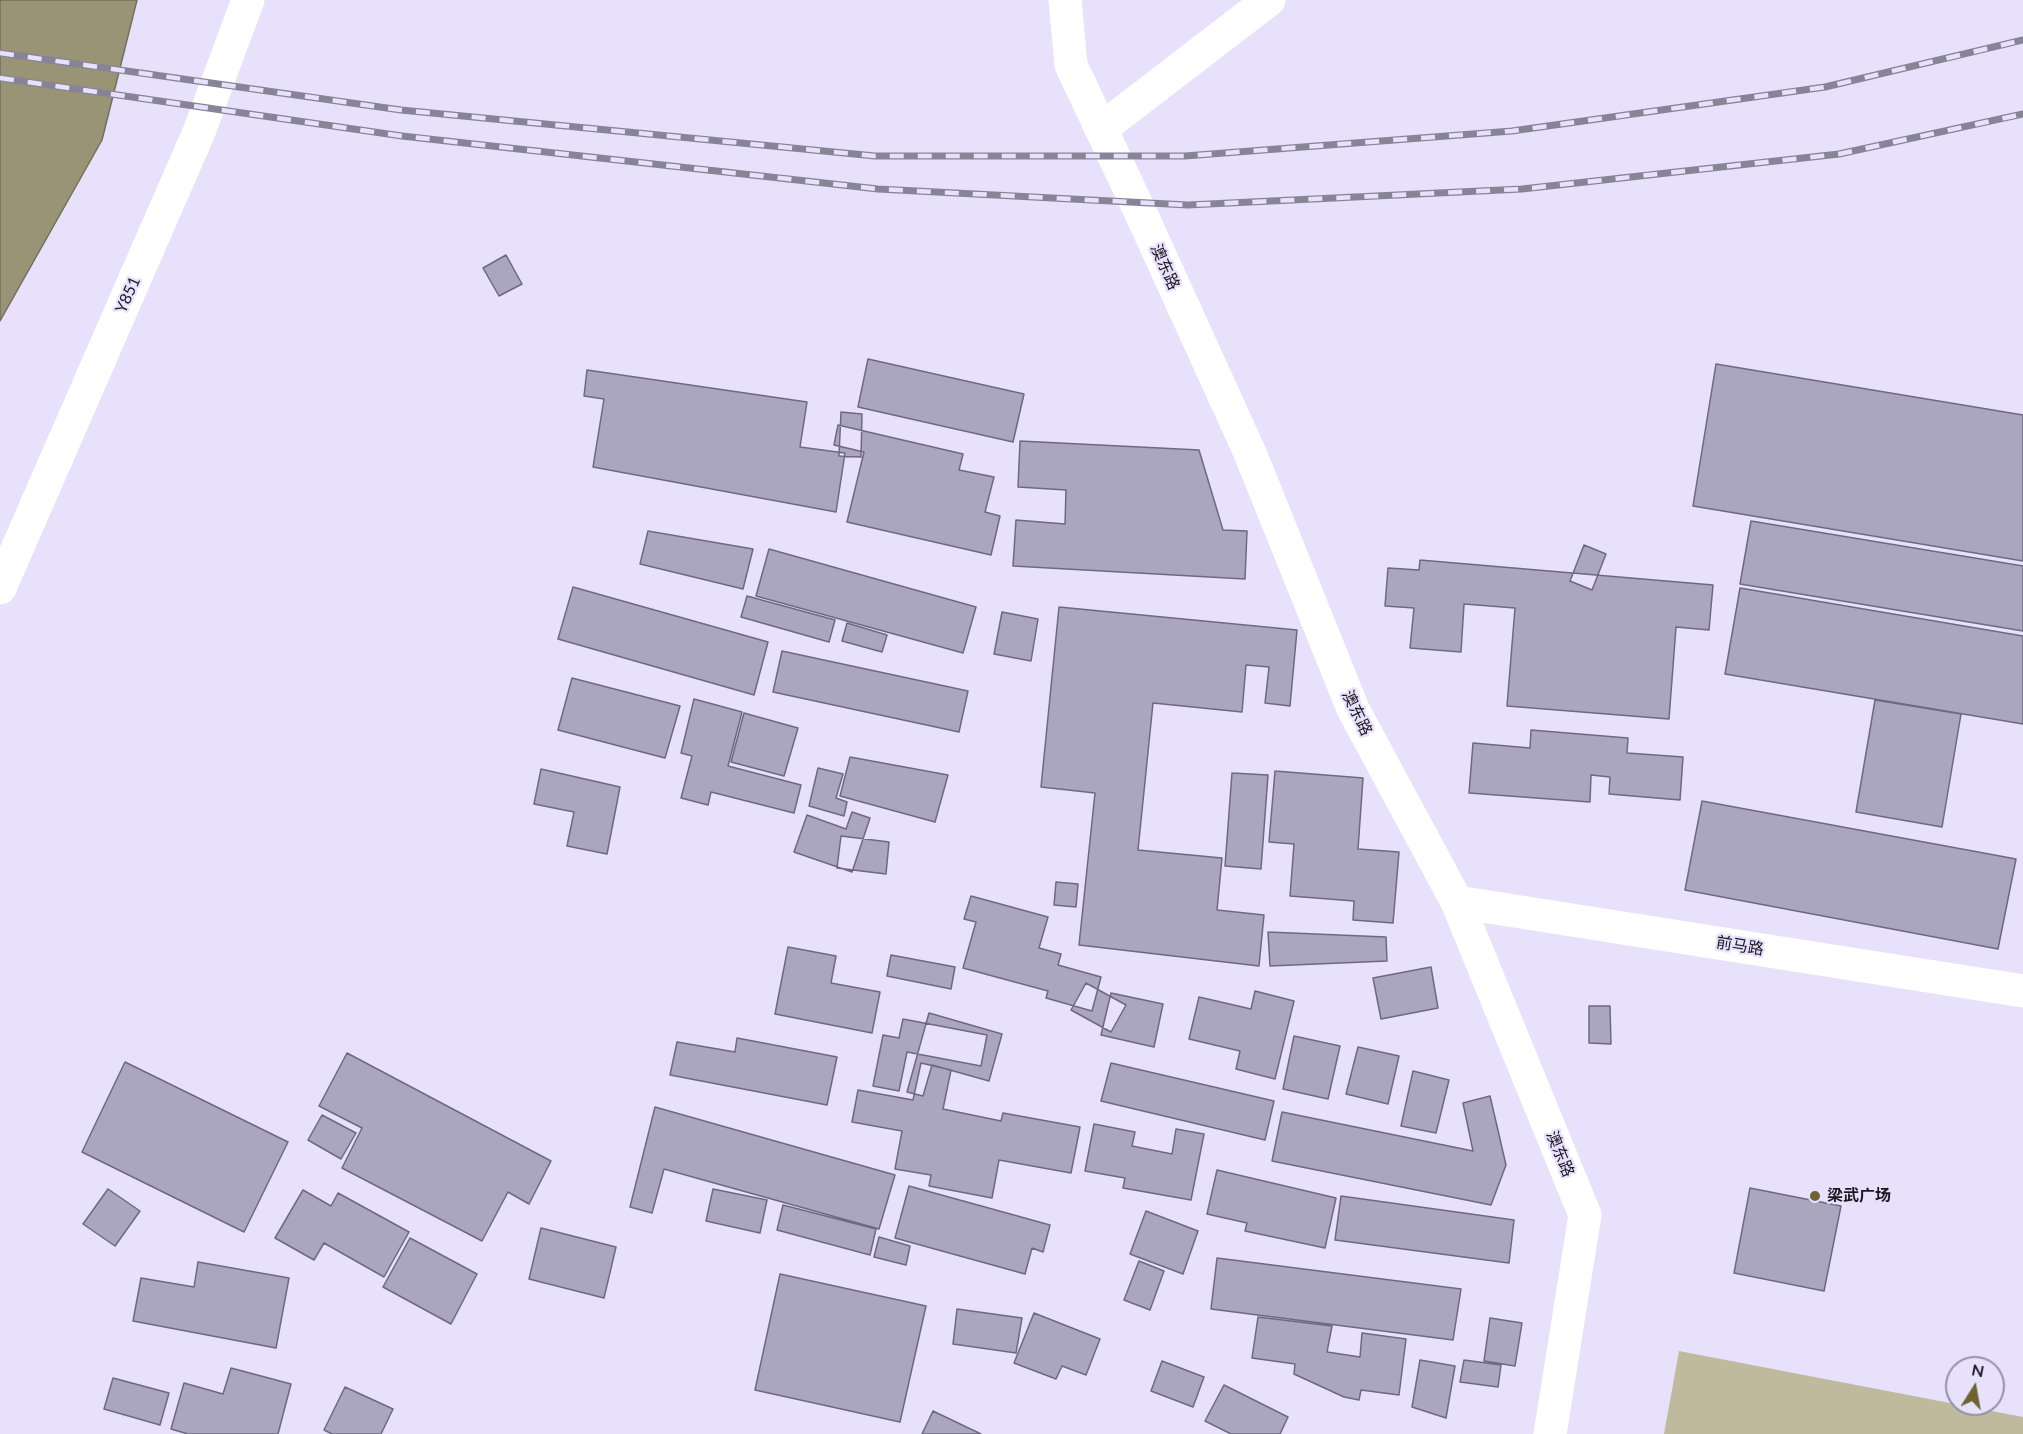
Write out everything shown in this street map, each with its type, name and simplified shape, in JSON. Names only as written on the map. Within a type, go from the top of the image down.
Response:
[{"type":"street","name":"Y851","points":[[0,588],[199,132],[248,0]]},
{"type":"street","name":"澳东路","points":[[1065,0],[1071,65],[1250,453],[1353,709],[1457,902],[1585,1215],[1550,1434]]},
{"type":"street","points":[[1101,129],[1269,0]]},
{"type":"street","name":"前马路","points":[[1457,902],[2023,991]]},
{"type":"shaded area","points":[[0,0],[137,0],[102,140],[0,321]]},
{"type":"shaded area","points":[[1679,1351],[1945,1402],[1945,1416],[2005,1416],[2005,1414],[2023,1417],[2023,1434],[1664,1434]]},
{"type":"building","points":[[506,255],[522,284],[499,296],[483,268]]},
{"type":"building","points":[[868,359],[1024,394],[1013,442],[858,407]]},
{"type":"building","points":[[1716,364],[2023,415],[2023,561],[1693,506]]},
{"type":"building","points":[[587,370],[807,402],[800,447],[845,453],[836,512],[593,467],[604,399],[584,396]]},
{"type":"building","points":[[841,412],[862,414],[861,457],[839,456]]},
{"type":"building","points":[[838,425],[963,454],[959,470],[994,477],[985,512],[1000,516],[991,555],[847,522],[864,452],[834,445]]},
{"type":"building","points":[[1020,441],[1199,450],[1223,530],[1247,531],[1245,579],[1013,566],[1016,520],[1065,524],[1066,490],[1018,487]]},
{"type":"building","points":[[1751,521],[2023,566],[2023,631],[1740,584]]},
{"type":"building","points":[[648,531],[753,549],[743,589],[640,564]]},
{"type":"building","points":[[1584,545],[1606,554],[1592,590],[1570,581]]},
{"type":"building","points":[[769,549],[976,607],[963,653],[756,596]]},
{"type":"building","points":[[1420,560],[1713,585],[1709,630],[1676,627],[1669,719],[1507,706],[1515,608],[1464,604],[1461,652],[1410,648],[1414,608],[1385,606],[1388,568],[1419,570]]},
{"type":"building","points":[[573,587],[768,642],[754,695],[558,639]]},
{"type":"building","points":[[1740,588],[2023,636],[2023,724],[1725,674]]},
{"type":"building","points":[[747,596],[835,620],[829,642],[741,617]]},
{"type":"building","points":[[1059,607],[1297,630],[1290,706],[1265,703],[1269,667],[1246,665],[1242,712],[1153,703],[1138,850],[1222,858],[1217,910],[1264,915],[1259,966],[1079,945],[1095,793],[1041,787]]},
{"type":"building","points":[[1002,612],[1038,619],[1031,661],[994,654]]},
{"type":"building","points":[[847,623],[887,635],[882,652],[842,641]]},
{"type":"building","points":[[782,651],[968,691],[959,732],[773,692]]},
{"type":"building","points":[[572,678],[680,706],[665,758],[558,730]]},
{"type":"building","points":[[694,699],[742,712],[728,766],[801,785],[794,813],[711,792],[708,805],[681,798],[692,756],[681,753]]},
{"type":"building","points":[[1875,700],[1961,714],[1942,827],[1856,812]]},
{"type":"building","points":[[744,713],[798,728],[784,776],[731,762]]},
{"type":"building","points":[[1531,730],[1628,738],[1627,753],[1683,757],[1680,800],[1609,794],[1610,777],[1591,775],[1590,802],[1469,793],[1473,743],[1530,748]]},
{"type":"building","points":[[850,757],[948,775],[935,822],[840,796]]},
{"type":"building","points":[[818,768],[843,774],[836,798],[847,802],[844,816],[809,806]]},
{"type":"building","points":[[541,769],[620,787],[607,854],[567,846],[574,812],[534,804]]},
{"type":"building","points":[[1275,771],[1363,778],[1358,849],[1399,852],[1393,923],[1353,920],[1354,901],[1290,896],[1294,844],[1269,842]]},
{"type":"building","points":[[1232,773],[1268,775],[1261,869],[1225,866]]},
{"type":"building","points":[[1702,801],[2016,859],[1998,949],[1685,890]]},
{"type":"building","points":[[852,812],[870,818],[852,872],[794,852],[807,815],[846,829]]},
{"type":"building","points":[[841,836],[889,842],[886,874],[837,868]]},
{"type":"building","points":[[1056,882],[1078,884],[1076,907],[1054,905]]},
{"type":"building","points":[[971,896],[1048,917],[1039,948],[1061,954],[1058,965],[1101,977],[1092,1011],[1046,998],[1048,991],[963,968],[976,922],[964,919]]},
{"type":"building","points":[[1268,932],[1386,937],[1387,961],[1270,966]]},
{"type":"building","points":[[788,947],[836,956],[831,983],[880,992],[872,1033],[775,1014]]},
{"type":"building","points":[[891,955],[955,967],[951,989],[887,976]]},
{"type":"building","points":[[1431,967],[1438,1008],[1381,1019],[1373,978]]},
{"type":"building","points":[[1086,983],[1126,1005],[1111,1032],[1071,1010]]},
{"type":"building","points":[[1255,991],[1294,1001],[1275,1079],[1236,1069],[1240,1051],[1189,1039],[1199,997],[1251,1009]]},
{"type":"building","points":[[1111,993],[1163,1004],[1154,1047],[1101,1035]]},
{"type":"building","points":[[1589,1006],[1610,1006],[1611,1044],[1589,1043]]},
{"type":"building","points":[[929,1013],[1002,1034],[989,1081],[932,1065],[923,1096],[907,1092]]},
{"type":"building","points":[[903,1019],[987,1035],[981,1066],[907,1052],[899,1091],[873,1086],[883,1035],[899,1038]]},
{"type":"building","points":[[1294,1036],[1340,1046],[1328,1099],[1283,1089]]},
{"type":"building","points":[[737,1038],[837,1057],[827,1105],[670,1075],[677,1042],[735,1052]]},
{"type":"building","points":[[1358,1047],[1399,1056],[1388,1104],[1346,1094]]},
{"type":"building","points":[[347,1053],[551,1161],[529,1204],[508,1192],[482,1241],[342,1168],[362,1128],[319,1106]]},
{"type":"building","points":[[125,1062],[288,1142],[244,1232],[82,1152]]},
{"type":"building","points":[[921,1063],[951,1070],[943,1109],[1001,1121],[1003,1113],[1080,1127],[1071,1173],[999,1160],[992,1198],[929,1186],[931,1175],[895,1169],[902,1131],[852,1122],[858,1090],[913,1100]]},
{"type":"building","points":[[1111,1063],[1274,1101],[1265,1140],[1101,1101]]},
{"type":"building","points":[[1413,1071],[1449,1080],[1436,1133],[1401,1126]]},
{"type":"building","points":[[1490,1096],[1506,1165],[1491,1205],[1272,1161],[1282,1112],[1473,1151],[1463,1103]]},
{"type":"building","points":[[655,1107],[895,1175],[879,1229],[664,1169],[652,1213],[630,1207]]},
{"type":"building","points":[[322,1115],[356,1133],[341,1159],[308,1140]]},
{"type":"building","points":[[1094,1124],[1135,1132],[1132,1146],[1172,1154],[1176,1129],[1204,1134],[1191,1200],[1123,1188],[1125,1178],[1085,1171]]},
{"type":"building","points":[[1217,1170],[1336,1198],[1325,1248],[1245,1231],[1247,1223],[1207,1214]]},
{"type":"building","points":[[909,1186],[1050,1225],[1043,1252],[1032,1248],[1025,1274],[895,1238]]},
{"type":"building","points":[[1750,1188],[1841,1206],[1824,1291],[1734,1273]]},
{"type":"building","points":[[108,1189],[140,1211],[115,1246],[83,1224]]},
{"type":"building","points":[[713,1189],[767,1200],[760,1233],[706,1221]]},
{"type":"building","points":[[303,1190],[331,1206],[338,1193],[409,1232],[384,1277],[324,1243],[314,1260],[275,1238]]},
{"type":"building","points":[[1341,1196],[1514,1220],[1509,1263],[1335,1240]]},
{"type":"building","points":[[783,1205],[876,1229],[870,1255],[777,1230]]},
{"type":"building","points":[[1146,1211],[1198,1231],[1183,1274],[1130,1254]]},
{"type":"building","points":[[541,1228],[616,1247],[604,1298],[529,1279]]},
{"type":"building","points":[[879,1237],[910,1246],[906,1265],[874,1257]]},
{"type":"building","points":[[410,1238],[477,1274],[451,1324],[383,1287]]},
{"type":"building","points":[[1217,1258],[1461,1289],[1453,1340],[1211,1309]]},
{"type":"building","points":[[1139,1261],[1164,1271],[1150,1310],[1124,1300]]},
{"type":"building","points":[[198,1262],[289,1278],[276,1348],[133,1321],[141,1278],[194,1287]]},
{"type":"building","points":[[780,1274],[926,1306],[900,1422],[755,1390]]},
{"type":"building","points":[[957,1309],[1022,1318],[1016,1353],[953,1344]]},
{"type":"building","points":[[1034,1313],[1100,1339],[1086,1375],[1062,1366],[1056,1379],[1014,1363]]},
{"type":"building","points":[[1258,1317],[1332,1326],[1327,1352],[1360,1357],[1362,1333],[1406,1339],[1399,1395],[1361,1390],[1359,1400],[1344,1397],[1294,1374],[1295,1364],[1252,1358]]},
{"type":"building","points":[[1490,1318],[1522,1323],[1515,1366],[1484,1361]]},
{"type":"building","points":[[1420,1360],[1455,1366],[1446,1418],[1412,1407]]},
{"type":"building","points":[[1464,1360],[1501,1365],[1498,1387],[1460,1382]]},
{"type":"building","points":[[1162,1361],[1204,1377],[1193,1407],[1151,1391]]},
{"type":"building","points":[[231,1368],[291,1384],[278,1434],[188,1434],[171,1429],[184,1383],[223,1394]]},
{"type":"building","points":[[113,1378],[169,1393],[160,1425],[104,1409]]},
{"type":"building","points":[[1224,1385],[1288,1417],[1280,1434],[1231,1434],[1205,1421]]},
{"type":"building","points":[[345,1387],[393,1409],[381,1434],[332,1434],[324,1430]]},
{"type":"building","points":[[933,1411],[981,1434],[922,1434]]},
{"type":"railway","points":[[0,53],[401,110],[875,156],[1185,156],[1512,131],[1825,87],[2023,40]]},
{"type":"railway","points":[[0,78],[402,136],[878,189],[1188,205],[1522,189],[1839,154],[2023,114]]},
{"type":"place","name":"梁武广场","points":[[1815,1196]]}]
